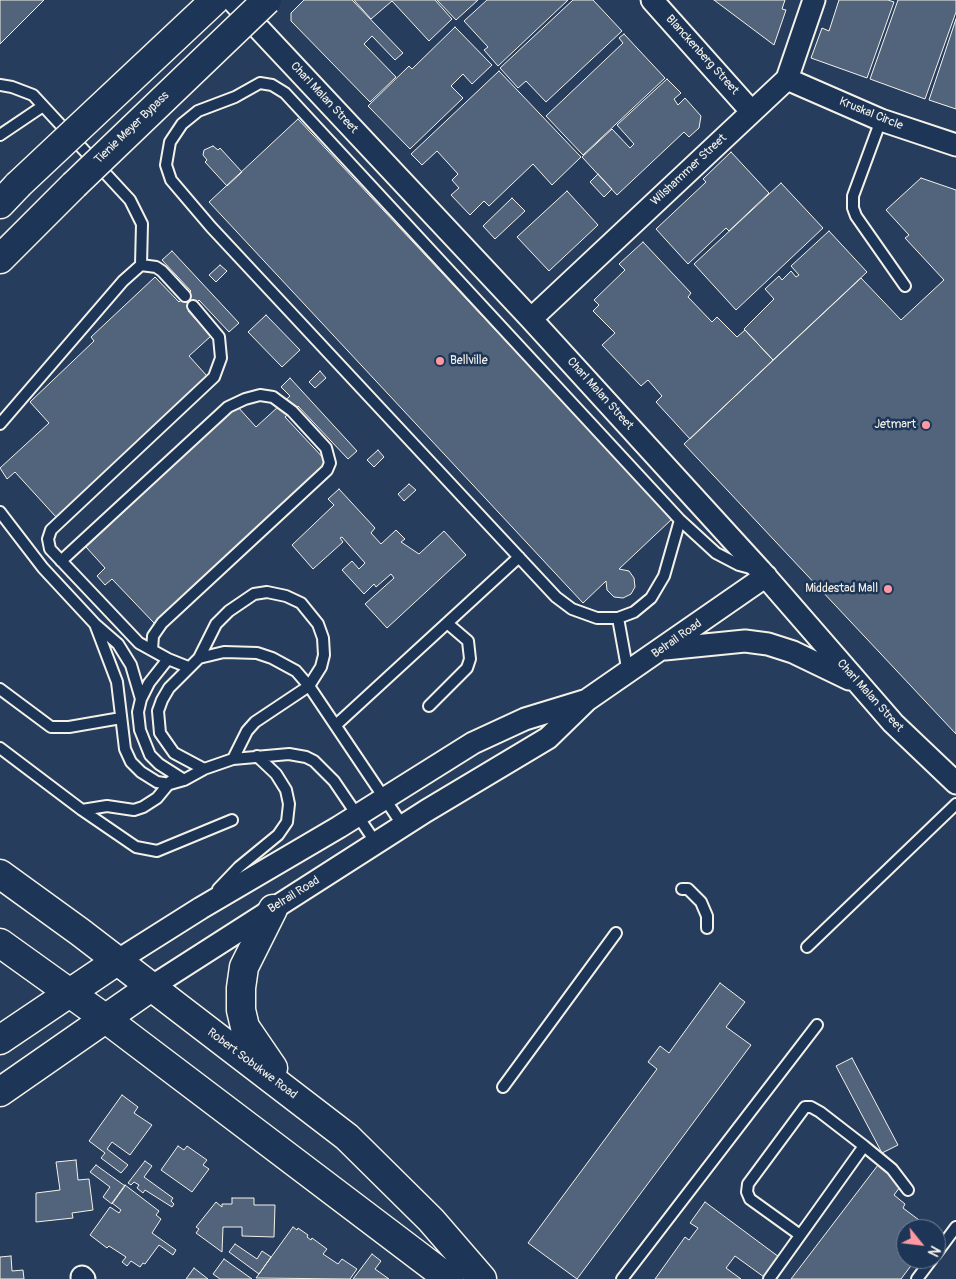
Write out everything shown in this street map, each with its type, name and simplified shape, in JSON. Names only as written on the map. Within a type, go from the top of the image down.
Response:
[{"type":"main road","name":"Tienie Meyer Bypass","points":[[0,259],[92,167],[267,0]]},
{"type":"main road","points":[[0,204],[234,2]]},
{"type":"main road","name":"Robert Sobukwe Road","points":[[0,874],[348,1137],[431,1220],[479,1277]]},
{"type":"main road","points":[[273,909],[244,968],[241,1010],[245,1028],[254,1043],[292,1093]]},
{"type":"main road","points":[[0,943],[106,1019],[449,1279]]},
{"type":"main road","name":"Belrail Road","points":[[0,1040],[117,961]]},
{"type":"main road","name":"Belrail Road","points":[[0,1092],[151,987]]},
{"type":"street","name":"Blanckenberg Street","points":[[652,0],[751,111]]},
{"type":"street","name":"Wilshammer Street","points":[[532,319],[787,78],[814,0]]},
{"type":"street","name":"Charl Malan Street","points":[[234,2],[532,319],[763,573],[856,683],[893,723],[956,783]]},
{"type":"street","name":"Kruskal Circle","points":[[787,78],[881,120],[956,146]]},
{"type":"street","name":"Belrail Road","points":[[151,987],[403,826],[548,738],[587,700],[663,649],[763,573]]},
{"type":"street","points":[[663,649],[744,641],[768,644],[794,652],[856,683]]},
{"type":"street","name":"Belrail Road","points":[[117,961],[473,743],[525,718],[587,700]]},
{"type":"lane","points":[[680,520],[664,576],[658,588],[645,605],[634,612],[618,618],[597,618],[572,609],[556,597],[218,234],[171,180],[166,165],[170,142],[182,124],[198,111],[235,97],[260,83],[272,84],[285,94],[680,520],[716,553],[739,565],[763,573]]},
{"type":"lane","points":[[0,85],[28,93],[43,106],[130,200],[142,224],[141,265]]},
{"type":"lane","points":[[0,135],[43,106]]},
{"type":"lane","points":[[881,120],[854,196],[853,208],[856,216],[905,286]]},
{"type":"lane","points":[[0,424],[122,281],[141,265],[156,267],[162,271],[185,296]]},
{"type":"lane","points":[[188,667],[168,659],[130,635],[50,549],[48,539],[51,530],[214,377],[221,358],[219,337],[193,306]]},
{"type":"lane","points":[[61,561],[228,407],[245,399],[260,395],[273,397],[292,412],[326,448],[330,463],[327,470],[162,623],[153,636],[152,650]]},
{"type":"lane","points":[[0,512],[43,568],[95,624],[118,644],[131,665],[141,699]]},
{"type":"lane","points":[[336,725],[519,557]]},
{"type":"lane","points":[[204,769],[174,753],[160,733],[158,711],[162,700],[188,667],[199,658],[216,624],[243,599],[254,594],[267,592],[286,596],[301,603],[318,624],[323,638],[324,655],[321,666],[309,686],[255,722],[247,731],[233,759]]},
{"type":"lane","points":[[618,618],[628,673]]},
{"type":"lane","points":[[430,706],[467,668],[470,659],[468,641],[447,623]]},
{"type":"lane","points":[[95,624],[117,682],[121,698],[121,718],[125,749],[131,762],[150,779],[170,784]]},
{"type":"lane","points":[[199,658],[224,652],[257,654],[284,663],[309,686],[403,826]]},
{"type":"lane","points":[[168,659],[150,683],[141,699],[138,712],[143,741],[150,755],[184,780]]},
{"type":"lane","points":[[0,689],[51,727],[69,727],[121,718]]},
{"type":"lane","points":[[0,748],[82,810],[136,847],[157,851],[232,820]]},
{"type":"lane","points":[[82,810],[107,806],[134,810],[143,808],[149,805],[170,784],[184,780],[204,769],[233,759],[289,754],[314,761],[334,781],[376,843]]},
{"type":"lane","points":[[201,908],[239,867],[278,835],[287,822],[290,804],[286,790],[276,774],[257,756]]},
{"type":"lane","points":[[170,784],[173,773]]},
{"type":"lane","points":[[807,947],[956,804]]},
{"type":"lane","points":[[682,889],[688,888],[701,902],[707,916],[707,928]]},
{"type":"lane","points":[[503,1087],[616,933]]},
{"type":"lane","points":[[622,1279],[817,1025]]},
{"type":"lane","points":[[800,1235],[750,1198],[747,1192],[748,1184],[805,1107],[811,1107],[820,1112],[864,1146],[892,1169],[908,1190]]},
{"type":"lane","points":[[769,1279],[864,1146]]},
{"type":"lane","points":[[946,1240],[956,1227]]},
{"type":"building","points":[[0,0],[44,0],[0,44]]},
{"type":"building","points":[[304,0],[352,0],[403,53],[395,60],[372,36],[364,44],[396,77],[370,102],[291,21],[291,13]]},
{"type":"building","points":[[354,0],[435,0],[452,19],[429,41],[392,1],[371,19]]},
{"type":"building","points":[[437,0],[478,0],[456,20]]},
{"type":"building","points":[[487,0],[568,0],[498,66],[484,50],[488,47],[464,21]]},
{"type":"building","points":[[573,0],[593,0],[622,31],[546,102],[526,81],[518,88],[500,68]]},
{"type":"building","points":[[714,0],[785,0],[782,9],[786,10],[774,45]]},
{"type":"building","points":[[839,0],[888,0],[894,2],[867,78],[811,58],[822,28],[829,31]]},
{"type":"building","points":[[898,0],[956,0],[956,12],[925,99],[870,79]]},
{"type":"building","points":[[956,19],[956,109],[929,100]]},
{"type":"building","points":[[455,27],[492,65],[472,84],[463,74],[451,86],[463,98],[410,149],[368,106],[409,66],[412,69]]},
{"type":"building","points":[[624,34],[665,78],[583,155],[546,116],[623,43],[619,38]]},
{"type":"building","points":[[499,71],[581,157],[552,185],[533,164],[489,206],[484,201],[470,215],[451,195],[459,188],[452,180],[458,174],[437,151],[422,165],[411,154]]},
{"type":"building","points":[[667,79],[681,93],[674,99],[678,105],[685,98],[701,116],[699,128],[689,137],[684,132],[617,195],[582,157],[612,129],[630,148],[634,144],[617,125]]},
{"type":"building","name":"Bellville","points":[[298,119],[672,519],[619,569],[629,571],[634,578],[635,587],[631,594],[623,598],[614,597],[607,590],[606,581],[583,603],[209,202]]},
{"type":"building","points":[[213,146],[218,150],[220,148],[242,172],[227,186],[205,162],[207,160],[203,155],[204,150]]},
{"type":"building","points":[[731,152],[769,193],[729,231],[726,228],[688,264],[656,229],[706,182],[703,179]]},
{"type":"building","points":[[598,174],[612,189],[604,197],[590,182]]},
{"type":"building","name":"Middestad Mall","points":[[921,178],[956,190],[956,734],[684,444],[861,278],[901,320],[944,280],[905,238],[909,235],[886,210]]},
{"type":"building","points":[[781,183],[823,228],[736,310],[694,264]]},
{"type":"building","points":[[567,191],[598,225],[549,271],[517,237]]},
{"type":"building","points":[[512,198],[525,211],[495,239],[483,226]]},
{"type":"building","points":[[829,231],[867,272],[773,360],[744,329],[774,299],[765,289],[779,276],[782,280],[791,271],[796,277],[799,275],[791,266]]},
{"type":"building","points":[[643,242],[691,293],[688,297],[712,322],[717,317],[737,337],[745,330],[773,360],[690,439],[656,402],[662,396],[648,380],[641,386],[602,345],[615,333],[593,311],[599,305],[594,300],[625,270],[619,264]]},
{"type":"building","points":[[172,251],[239,323],[229,332],[199,300],[188,311],[211,336],[189,356],[207,376],[56,517],[15,472],[7,479],[0,468],[49,423],[30,402],[94,341],[91,337],[155,277],[179,302],[191,291],[162,260]]},
{"type":"building","points":[[220,265],[227,271],[216,282],[209,275]]},
{"type":"building","points":[[266,315],[300,350],[282,367],[248,332]]},
{"type":"building","points":[[320,371],[326,378],[315,388],[309,382]]},
{"type":"building","points":[[290,378],[357,451],[348,459],[298,406],[285,417],[327,462],[154,623],[112,579],[105,585],[97,576],[105,568],[86,547],[237,406],[256,427],[290,396],[281,387]]},
{"type":"building","points":[[378,450],[384,457],[374,467],[367,460]]},
{"type":"building","points":[[409,484],[416,490],[404,501],[398,494]]},
{"type":"building","points":[[339,489],[375,528],[371,533],[381,544],[396,530],[405,539],[401,542],[419,554],[444,531],[466,555],[387,628],[365,604],[394,578],[391,574],[376,587],[374,584],[364,594],[342,570],[352,561],[359,569],[365,563],[342,537],[340,538],[343,542],[313,569],[292,545],[334,505],[328,499]]},
{"type":"building","points":[[720,983],[745,1002],[726,1027],[751,1045],[577,1279],[528,1243],[657,1069],[648,1062],[660,1046],[669,1053]]},
{"type":"building","points":[[852,1058],[898,1145],[882,1153],[836,1066]]},
{"type":"building","points":[[122,1095],[138,1107],[134,1113],[152,1125],[130,1155],[112,1142],[107,1149],[128,1165],[121,1173],[101,1158],[105,1153],[89,1141]]},
{"type":"building","points":[[178,1146],[184,1150],[187,1146],[207,1160],[203,1165],[209,1169],[192,1192],[161,1170]]},
{"type":"building","points":[[76,1160],[78,1180],[89,1179],[93,1210],[72,1213],[73,1218],[36,1222],[36,1193],[60,1190],[56,1162]]},
{"type":"building","points":[[145,1161],[152,1166],[144,1177],[173,1198],[171,1201],[174,1204],[172,1207],[145,1190],[143,1193],[137,1188],[139,1185],[134,1182],[131,1185],[128,1183]]},
{"type":"building","points":[[96,1165],[125,1186],[112,1204],[103,1197],[110,1187],[90,1172]]},
{"type":"building","points":[[878,1165],[903,1183],[894,1195],[905,1204],[903,1208],[918,1219],[896,1219],[896,1269],[908,1269],[901,1279],[791,1279]]},
{"type":"building","points":[[125,1185],[159,1211],[156,1215],[161,1219],[152,1233],[176,1250],[173,1255],[159,1245],[145,1264],[143,1263],[140,1267],[131,1261],[127,1266],[122,1262],[126,1257],[109,1246],[107,1248],[90,1235],[110,1207],[119,1213],[121,1210],[112,1203]]},
{"type":"building","points":[[232,1198],[254,1198],[254,1205],[275,1205],[274,1237],[242,1236],[242,1227],[223,1227],[222,1252],[196,1233],[199,1229],[196,1227],[216,1202],[222,1207],[222,1204],[232,1204]]},
{"type":"building","points":[[705,1202],[779,1257],[764,1277],[735,1256],[726,1268],[741,1279],[655,1279],[685,1237],[689,1240],[698,1228],[690,1223]]},
{"type":"building","points":[[293,1227],[297,1230],[298,1228],[308,1235],[307,1237],[311,1240],[312,1238],[327,1249],[323,1254],[338,1264],[342,1259],[357,1269],[350,1279],[256,1278]]},
{"type":"building","points":[[235,1244],[257,1259],[262,1251],[271,1257],[259,1274],[229,1252]]},
{"type":"building","points":[[372,1254],[381,1261],[375,1269],[389,1279],[353,1279]]},
{"type":"building","points":[[11,1256],[12,1271],[23,1270],[24,1279],[0,1279],[0,1257]]},
{"type":"building","points":[[224,1259],[252,1279],[220,1279],[213,1274]]},
{"type":"building","points":[[194,1268],[208,1279],[186,1279]]},
{"type":"place","name":"Bellville","points":[[440,361]]},
{"type":"place","name":"Jetmart","points":[[926,425]]},
{"type":"place","name":"Middestad Mall","points":[[888,589]]}]
